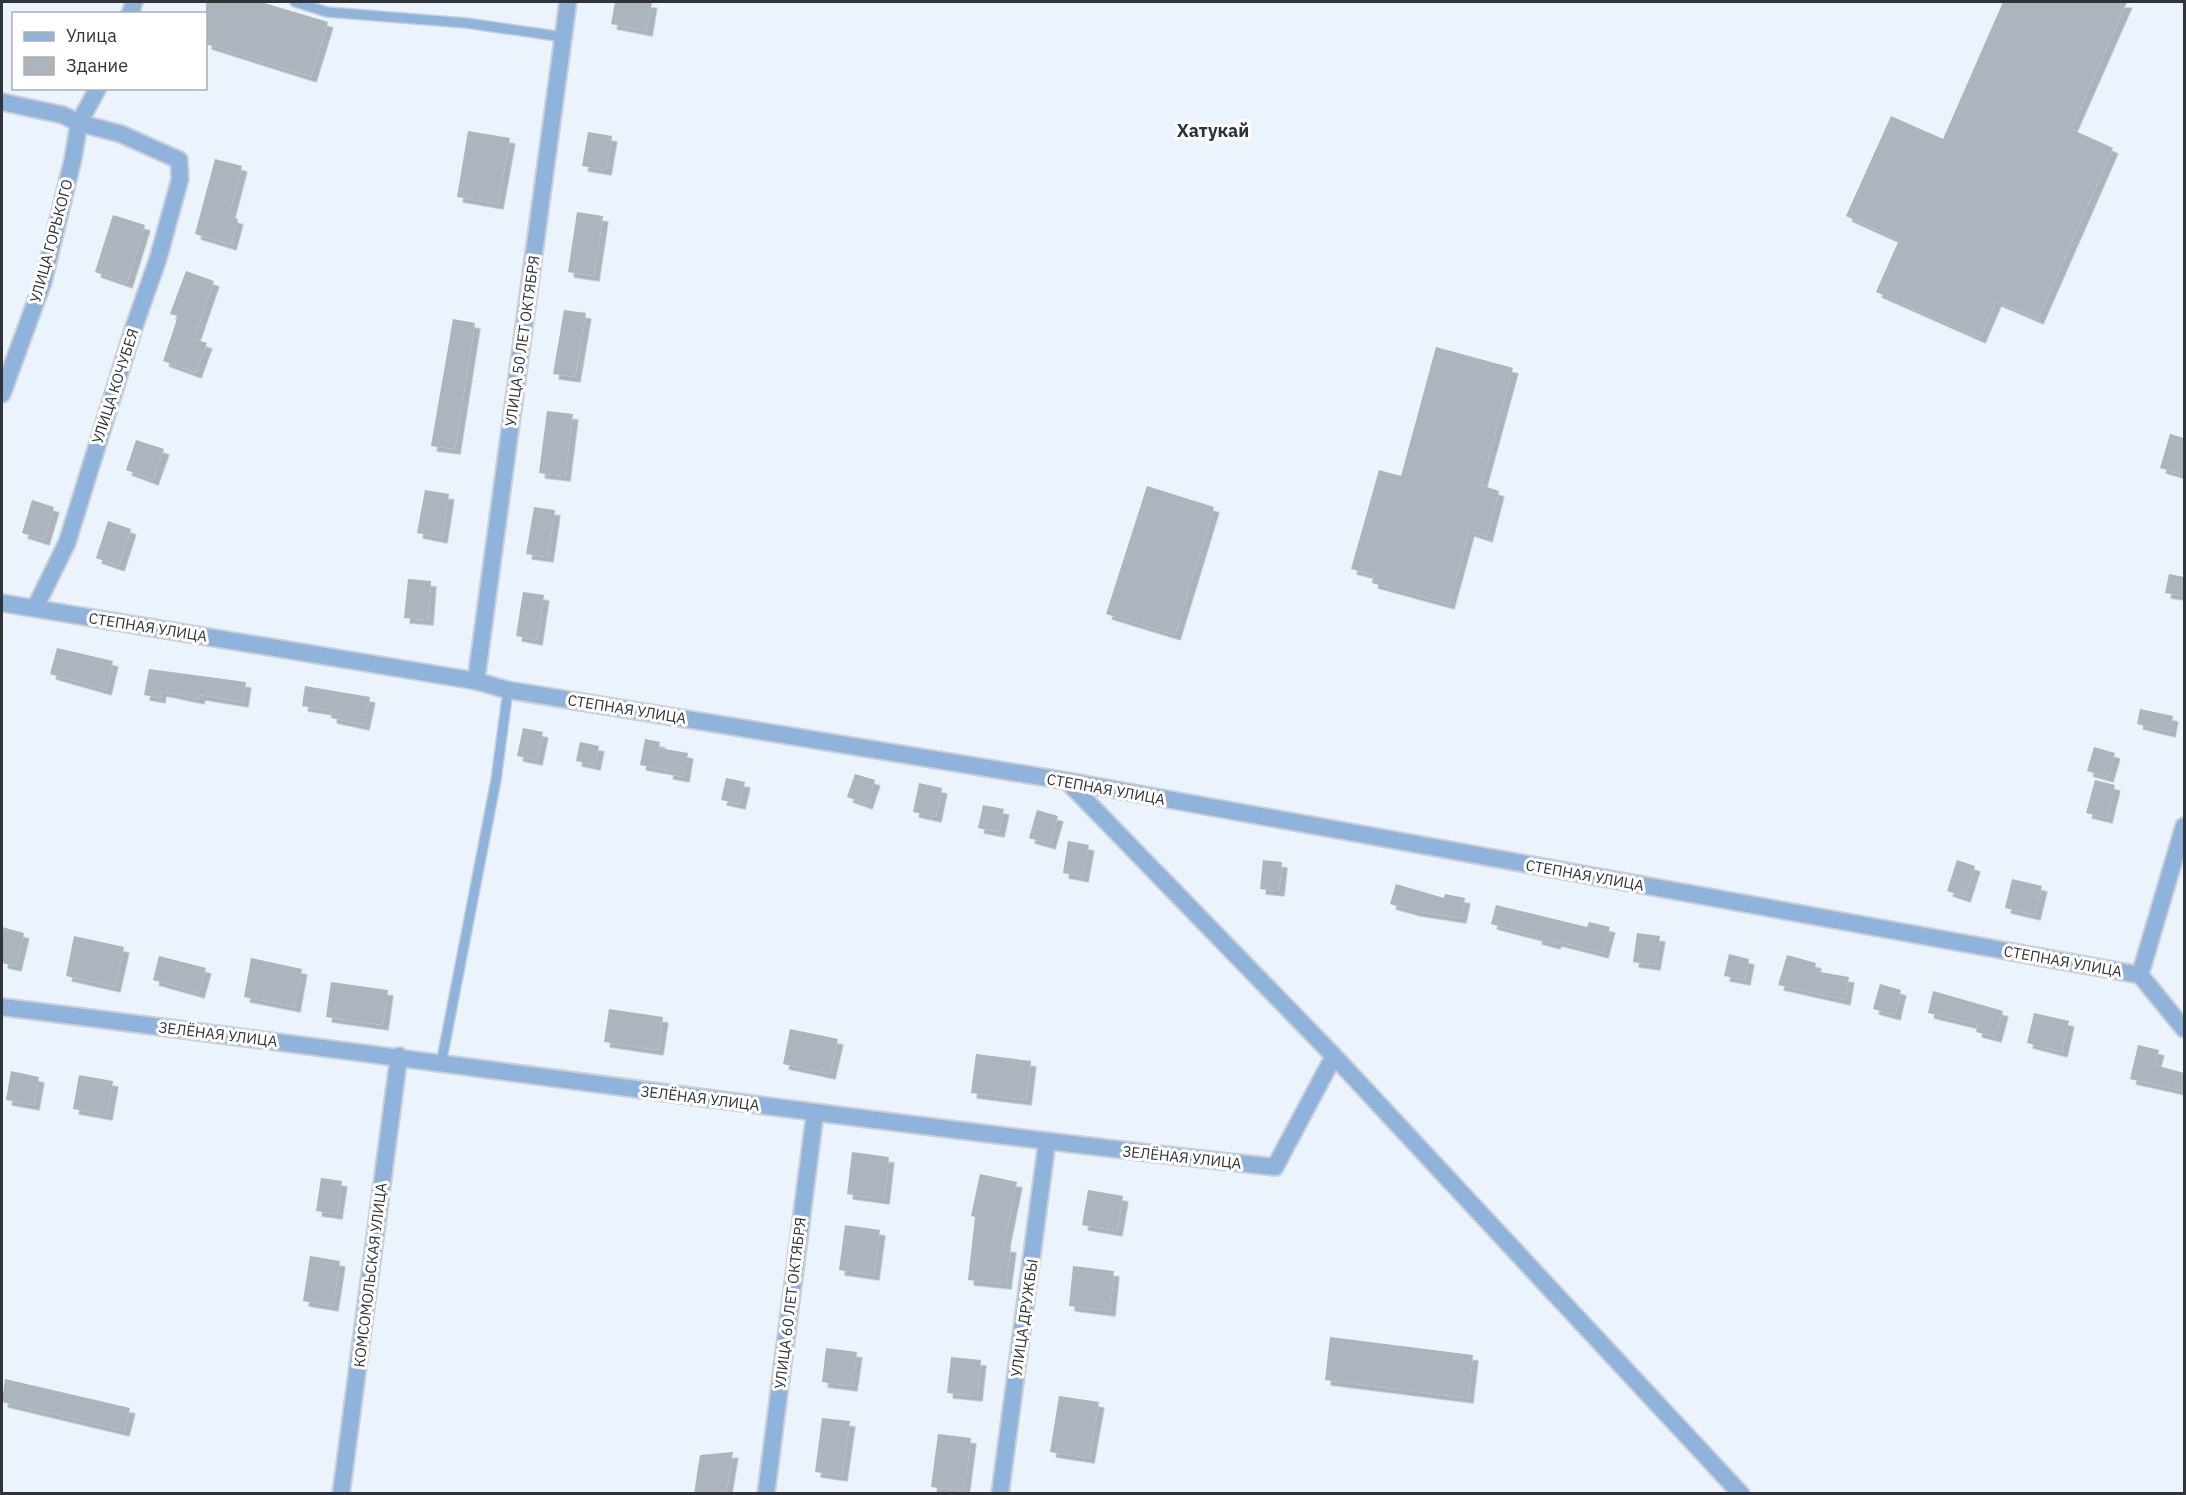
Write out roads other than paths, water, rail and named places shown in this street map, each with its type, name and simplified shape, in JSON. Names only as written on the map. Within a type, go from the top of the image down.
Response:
[{"type":"street","name":"УЛИЦА 50 ЛЕТ ОКТЯБРЯ","points":[[476,681],[568,2]]},
{"type":"street","name":"УЛИЦА ГОРЬКОГО","points":[[2,394],[43,282],[73,159],[79,123],[97,90]]},
{"type":"street","points":[[2,102],[63,115],[79,123]]},
{"type":"street","name":"УЛИЦА КОЧУБЕЯ","points":[[35,608],[67,543],[129,342],[158,259],[180,178],[179,160],[121,134],[79,123]]},
{"type":"street","name":"СТЕПНАЯ УЛИЦА","points":[[2,603],[476,681],[508,690],[1067,781],[2140,975],[2184,1029]]},
{"type":"street","points":[[1067,781],[1334,1056],[1741,1494]]},
{"type":"street","points":[[2140,975],[2184,826]]},
{"type":"street","name":"ЗЕЛЁНАЯ УЛИЦА","points":[[2,1007],[399,1056],[441,1064],[815,1113],[1275,1167],[1334,1056]]},
{"type":"street","name":"КОМСОМОЛЬСКАЯ УЛИЦА","points":[[341,1494],[399,1056]]},
{"type":"street","name":"УЛИЦА 60 ЛЕТ ОКТЯБРЯ","points":[[766,1494],[815,1113]]},
{"type":"street","name":"УЛИЦА ДРУЖБЫ","points":[[1000,1494],[1047,1142]]},
{"type":"lane","points":[[295,2],[327,12],[466,23],[563,38]]},
{"type":"lane","points":[[441,1064],[496,780],[508,690]]},
{"type":"district","name":"Хатукай","points":[[1213,130]]}]
